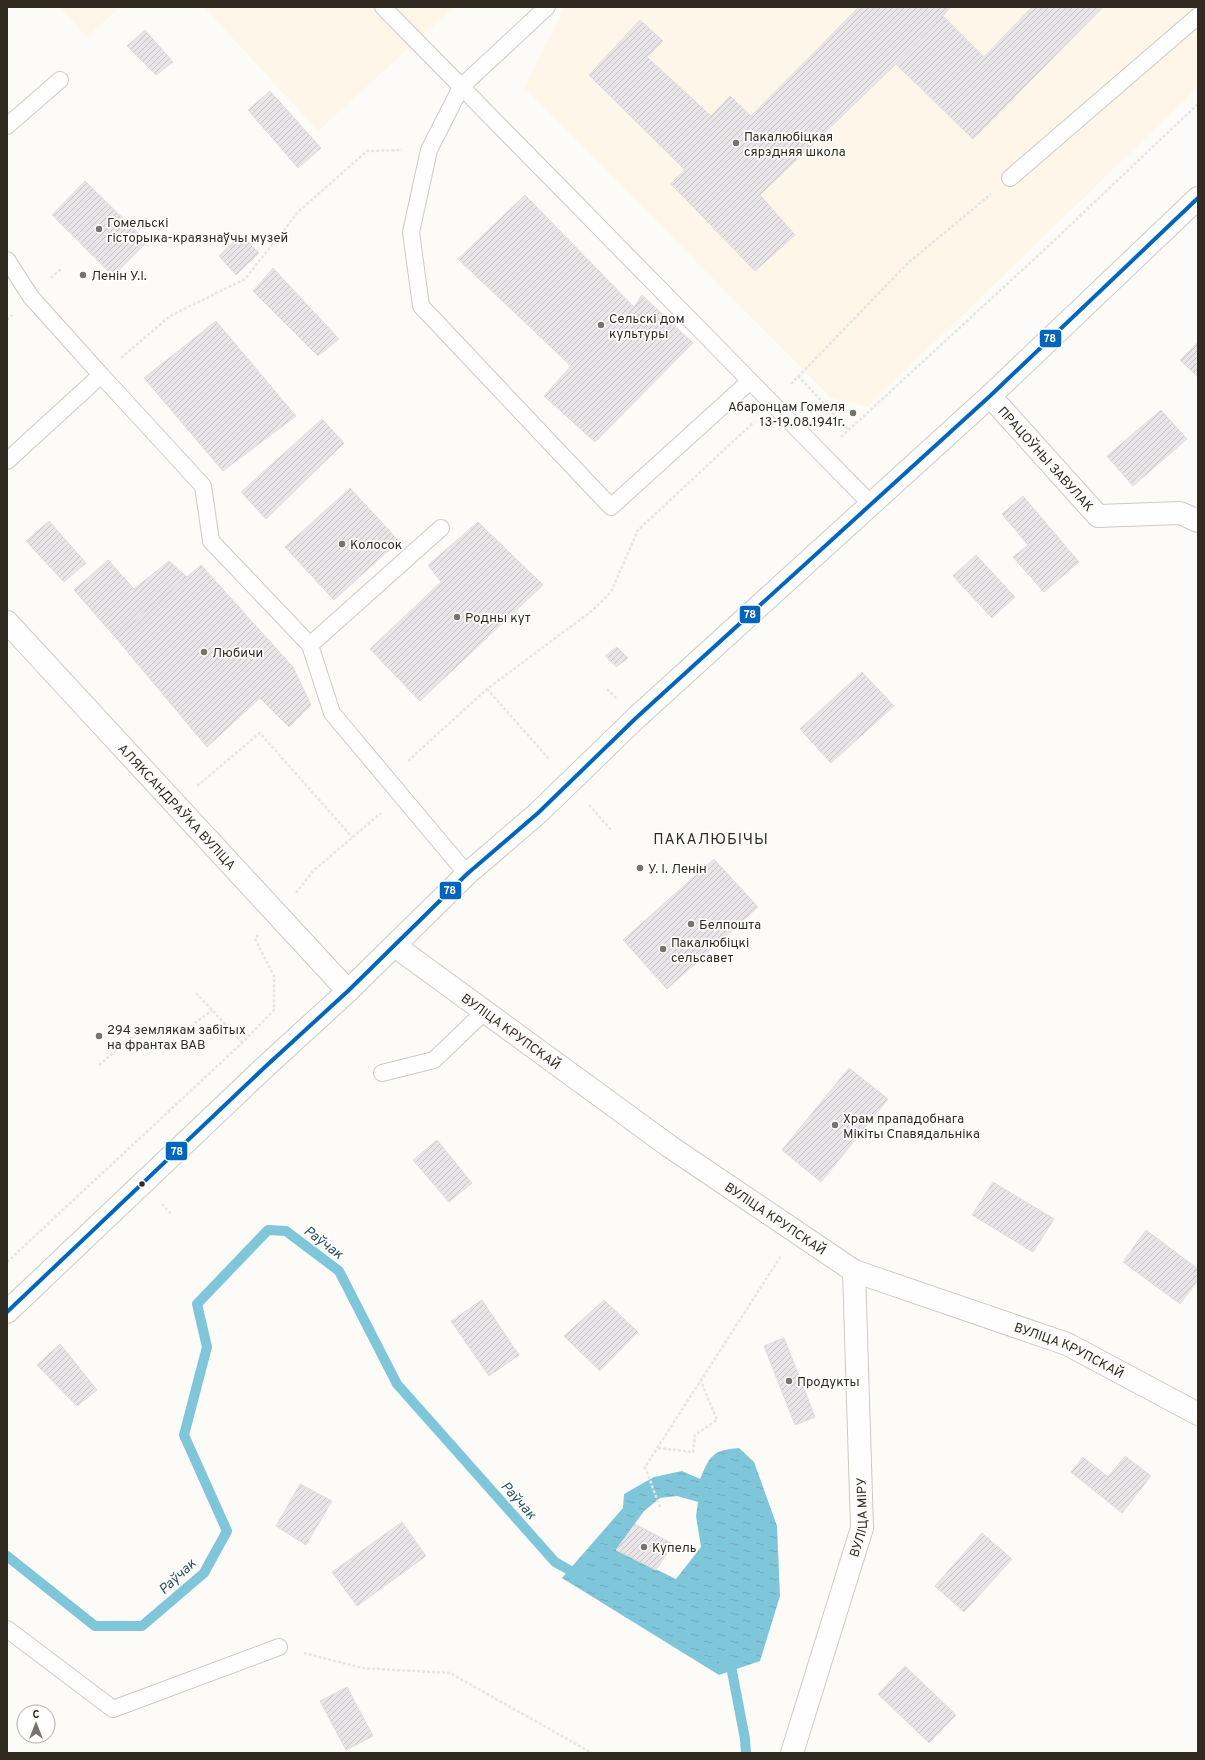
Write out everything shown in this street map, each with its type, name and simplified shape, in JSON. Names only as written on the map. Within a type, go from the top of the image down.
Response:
[{"type":"street","points":[[7,1312],[265,1066],[348,991],[467,874],[538,813],[636,718],[872,505],[990,396],[1198,198]]},
{"type":"street","name":"ПРАЦОЎНЫ ЗАВУЛАК","points":[[990,396],[1098,516],[1180,513],[1198,521]]},
{"type":"street","name":"АЛЯКСАНДРАЎКА ВУЛІЦА","points":[[7,622],[348,991]]},
{"type":"street","name":"ВУЛІЦА КРУПСКАЙ","points":[[395,946],[669,1146],[854,1271],[1067,1344],[1198,1414]]},
{"type":"street","name":"ВУЛІЦА МІРУ","points":[[792,1753],[862,1528],[854,1271]]},
{"type":"lane","points":[[383,7],[872,505]]},
{"type":"lane","points":[[547,7],[462,87],[429,150],[411,232],[421,306],[612,507],[750,381]]},
{"type":"lane","points":[[1010,178],[1198,16]]},
{"type":"lane","points":[[7,126],[60,80]]},
{"type":"lane","points":[[7,260],[31,297],[203,486],[211,542],[310,645],[332,712],[467,874]]},
{"type":"lane","points":[[7,461],[101,375]]},
{"type":"lane","points":[[310,645],[441,528]]},
{"type":"lane","points":[[382,1073],[434,1060],[484,1012]]},
{"type":"lane","points":[[7,1629],[113,1709],[279,1647]]},
{"type":"path","points":[[822,453],[849,430],[1043,251],[1198,104]]},
{"type":"path","points":[[101,375],[170,316],[245,279],[299,211],[367,151],[429,150]]},
{"type":"path","points":[[849,430],[798,376],[908,263],[1010,178]]},
{"type":"path","points":[[7,1262],[242,1043],[274,1010],[274,976],[255,938],[277,915],[313,871],[391,804],[388,779],[487,689],[593,610],[611,592],[638,530],[773,404]]},
{"type":"path","points":[[175,805],[260,733],[352,837]]},
{"type":"path","points":[[196,993],[265,1066]]},
{"type":"path","points":[[99,1065],[136,1033],[186,1030],[212,1010]]},
{"type":"path","points":[[660,1507],[645,1467],[797,1232]]},
{"type":"path","points":[[658,1448],[693,1452],[696,1435],[717,1420],[701,1382]]},
{"type":"path","points":[[279,1647],[362,1668],[450,1673],[592,1753]]},
{"type":"shaded area","points":[[59,7],[120,7],[87,37]]},
{"type":"shaded area","points":[[204,7],[454,7],[318,131]]},
{"type":"shaded area","points":[[565,7],[1198,7],[1198,87],[868,407],[831,398],[524,87]]},
{"type":"water","points":[[739,1448],[754,1462],[777,1526],[780,1596],[760,1661],[719,1675],[562,1578],[623,1508],[624,1494],[654,1477],[682,1471],[700,1479],[713,1456],[723,1450]],"holes":[[[677,1496],[698,1502],[696,1516],[701,1547],[676,1579],[616,1550],[644,1511],[660,1498]]]},
{"type":"building","name":"Пакалюбіцкая сярэдняя школа","points":[[859,7],[950,7],[896,64],[760,195],[795,235],[755,271],[671,184],[685,170],[589,75],[640,20],[663,41],[647,57],[711,116],[730,96],[751,116]]},
{"type":"building","points":[[1032,7],[1103,7],[973,139],[896,64],[943,16],[984,57]]},
{"type":"building","points":[[145,30],[173,62],[156,75],[127,46]]},
{"type":"building","points":[[270,91],[321,148],[298,168],[248,110]]},
{"type":"building","name":"Гомельскі гісторыка-краязнаўчы музей","points":[[85,181],[147,242],[113,276],[52,215]]},
{"type":"building","name":"Сельскі дом культуры","points":[[525,195],[634,307],[642,295],[693,343],[595,442],[544,396],[571,366],[458,259]]},
{"type":"building","points":[[241,234],[259,253],[236,275],[219,256]]},
{"type":"building","points":[[273,268],[339,339],[318,356],[253,291]]},
{"type":"building","points":[[216,321],[296,416],[223,471],[144,378]]},
{"type":"building","points":[[1198,342],[1198,377],[1180,360]]},
{"type":"building","points":[[1161,410],[1187,439],[1133,486],[1107,456]]},
{"type":"building","points":[[322,419],[344,443],[266,519],[241,492]]},
{"type":"building","name":"Колосок","points":[[350,488],[399,541],[334,600],[285,547]]},
{"type":"building","points":[[1023,496],[1079,562],[1044,592],[1013,557],[1028,545],[1002,514]]},
{"type":"building","points":[[49,521],[86,563],[64,582],[26,541]]},
{"type":"building","name":"Родны кут","points":[[478,522],[543,585],[420,701],[370,649],[441,582],[428,565]]},
{"type":"building","points":[[976,555],[1015,597],[992,618],[953,576]]},
{"type":"building","points":[[108,560],[134,589],[169,561],[187,577],[115,637],[74,590]]},
{"type":"building","name":"Любичи","points":[[201,565],[293,667],[311,705],[289,727],[260,698],[207,747],[115,637]]},
{"type":"building","points":[[617,647],[628,658],[616,667],[605,656]]},
{"type":"building","points":[[862,672],[894,706],[831,763],[800,729]]},
{"type":"building","name":"Белпошта","points":[[714,859],[758,907],[667,989],[623,940]]},
{"type":"building","name":"Храм прападобнага Мікіты Спавядальніка","points":[[849,1068],[888,1099],[821,1182],[782,1150]]},
{"type":"building","points":[[437,1140],[472,1183],[449,1202],[413,1160]]},
{"type":"building","points":[[993,1182],[1054,1219],[1033,1252],[972,1215]]},
{"type":"building","points":[[1146,1230],[1198,1269],[1198,1280],[1180,1304],[1123,1262]]},
{"type":"building","points":[[482,1300],[519,1355],[489,1376],[451,1321]]},
{"type":"building","points":[[604,1300],[638,1332],[600,1371],[564,1336]]},
{"type":"building","name":"Продукты","points":[[784,1338],[815,1417],[795,1425],[764,1346]]},
{"type":"building","points":[[60,1344],[97,1390],[77,1406],[37,1365]]},
{"type":"building","points":[[1125,1456],[1151,1476],[1122,1513],[1071,1472],[1083,1457],[1108,1477]]},
{"type":"building","points":[[300,1484],[332,1501],[306,1545],[276,1526]]},
{"type":"building","points":[[402,1522],[426,1556],[357,1606],[332,1572]]},
{"type":"building","name":"Купель","points":[[635,1524],[673,1544],[656,1570],[616,1550]]},
{"type":"building","points":[[982,1533],[1012,1559],[964,1612],[935,1586]]},
{"type":"building","points":[[905,1666],[956,1715],[929,1743],[878,1694]]},
{"type":"building","points":[[347,1687],[373,1736],[346,1750],[320,1701]]},
{"type":"waterway","name":"Раўчак","points":[[7,1556],[95,1626],[142,1626],[204,1573],[227,1531],[184,1435],[207,1347],[197,1304],[268,1230],[286,1231],[339,1271],[397,1384],[555,1562],[580,1576]]},
{"type":"waterway","name":"Раўчак","points":[[724,1662],[731,1666],[745,1739],[746,1753]]},
{"type":"transit line","name":"78","points":[[7,1312],[265,1067],[348,991],[467,874],[538,813],[636,718],[990,396],[1198,198]]},
{"type":"place","name":"Пакалюбіцкая сярэдняя школа","points":[[736,143]]},
{"type":"place","name":"Гомельскі гісторыка-краязнаўчы музей","points":[[99,229]]},
{"type":"place","name":"Ленін У.І.","points":[[83,275]]},
{"type":"place","name":"Сельскі дом культуры","points":[[601,325]]},
{"type":"place","name":"Абаронцам Гомеля 13-19.08.1941г.","points":[[853,413]]},
{"type":"place","name":"Колосок","points":[[342,544]]},
{"type":"place","name":"Родны кут","points":[[457,617]]},
{"type":"place","name":"Любичи","points":[[204,652]]},
{"type":"place","name":"У. І. Ленін","points":[[640,868]]},
{"type":"place","name":"Белпошта","points":[[691,924]]},
{"type":"place","name":"Пакалюбіцкі сельсавет","points":[[663,949]]},
{"type":"place","name":"294 землякам забітых на франтах ВАВ","points":[[99,1036]]},
{"type":"place","name":"Храм прападобнага Мікіты Спавядальніка","points":[[835,1125]]},
{"type":"place","name":"Продукты","points":[[789,1381]]},
{"type":"place","name":"Купель","points":[[644,1547]]},
{"type":"district","name":"ПАКАЛЮБІЧЫ","points":[[711,839]]}]
